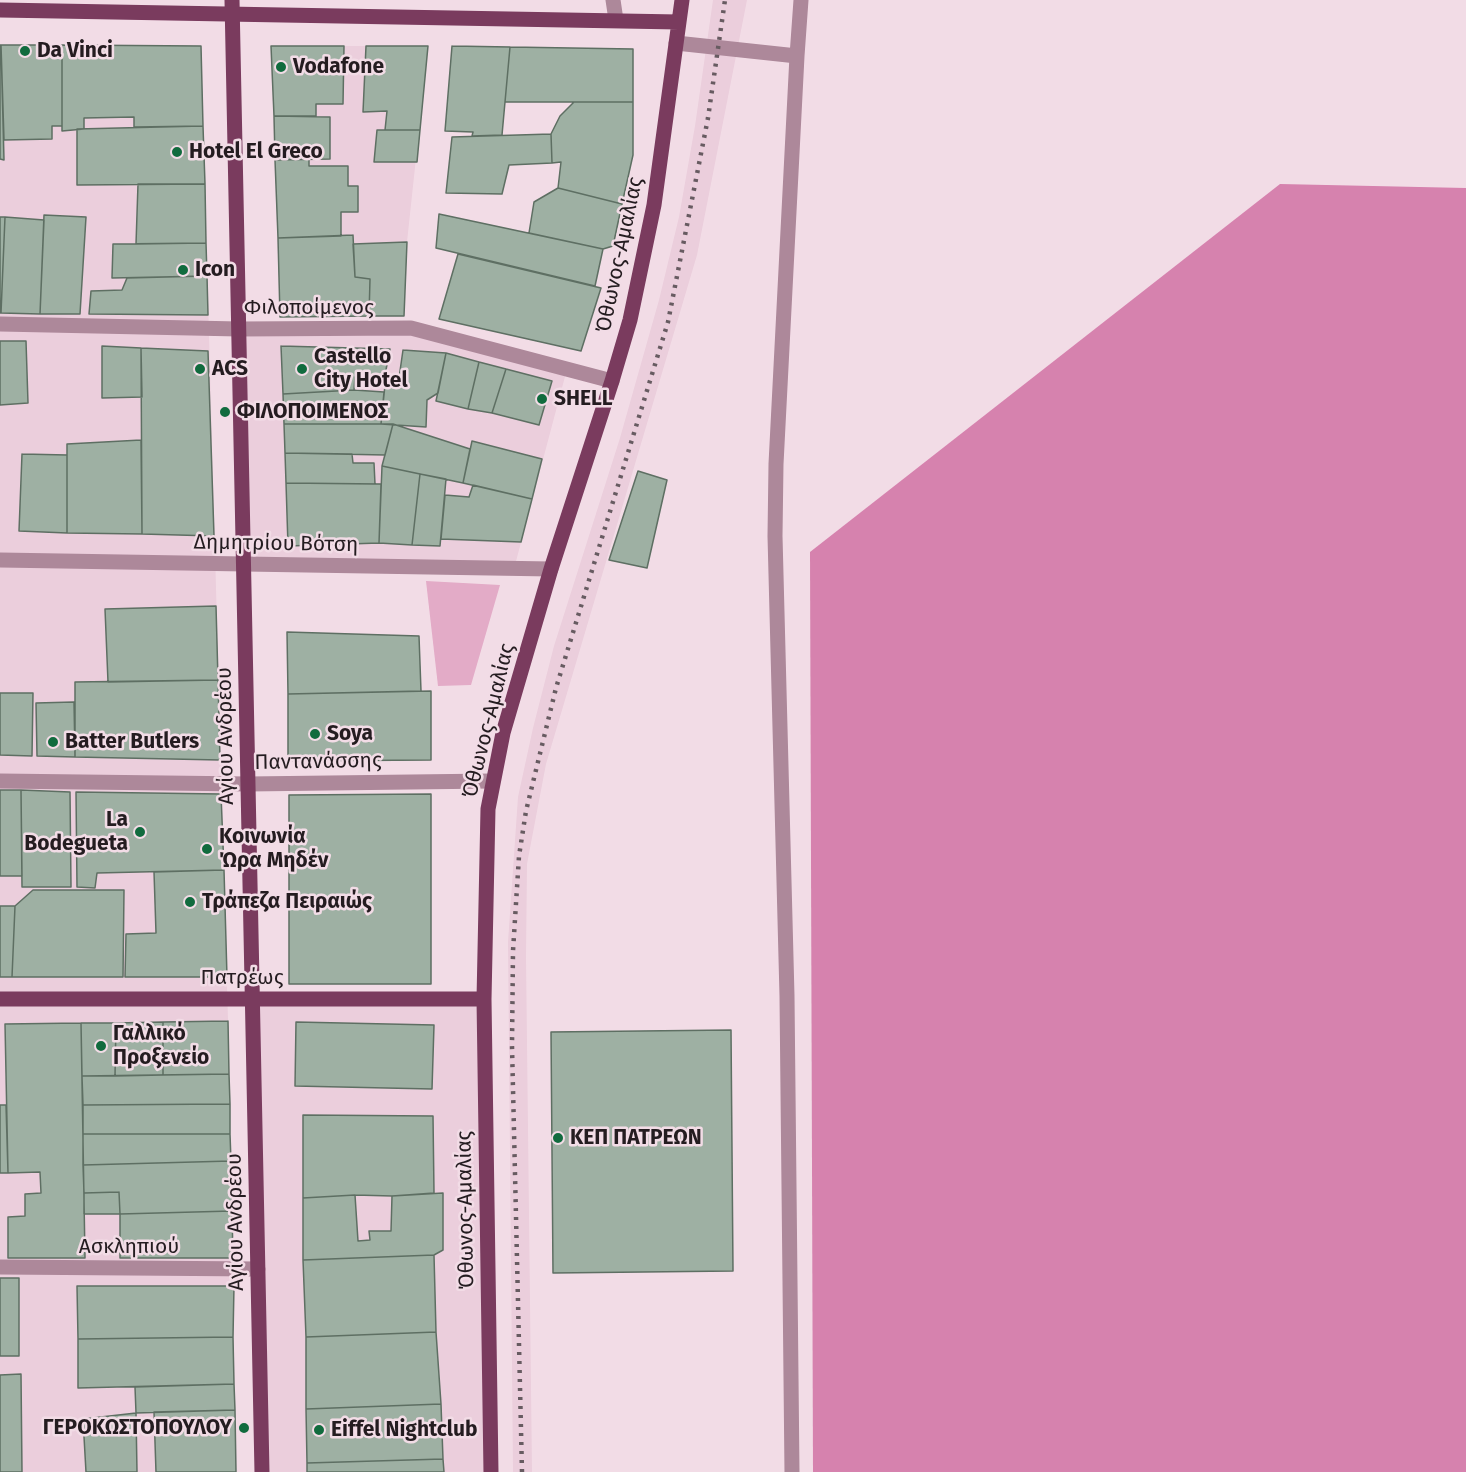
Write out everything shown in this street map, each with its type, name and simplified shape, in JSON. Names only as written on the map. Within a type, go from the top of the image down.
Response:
[{"type":"main road","name":"Όθωνος-Αμαλίας","points":[[491,1472],[484,999],[488,809],[503,734],[551,569],[630,320],[654,204],[682,0]]},
{"type":"main road","points":[[0,10],[232,7],[679,22]]},
{"type":"main road","name":"Αγίου Ανδρέου","points":[[232,7],[262,1472]]},
{"type":"main road","name":"Πατρέως","points":[[0,999],[484,999]]},
{"type":"street","points":[[613,0],[616,20]]},
{"type":"street","points":[[792,1472],[787,996],[775,536],[776,464],[801,0]]},
{"type":"street","points":[[676,43],[797,56]]},
{"type":"street","name":"Φιλοποίμενος","points":[[0,324],[239,329],[411,328],[612,381]]},
{"type":"street","name":"Δημητρίου Βότση","points":[[0,560],[551,569]]},
{"type":"street","name":"Παντανάσσης","points":[[0,781],[248,784],[492,781]]},
{"type":"street","name":"Ασκληπιού","points":[[0,1267],[258,1269]]},
{"type":"shaded area","points":[[713,0],[747,0],[697,255],[546,764],[527,864],[532,1472],[513,1472],[508,942],[518,797],[554,646],[620,438],[659,300],[679,217]]},
{"type":"shaded area","points":[[0,45],[201,46],[228,1021],[236,1472],[0,1472]]},
{"type":"shaded area","points":[[271,46],[428,46],[407,242],[404,316],[280,317]]},
{"type":"shaded area","points":[[1280,184],[1466,188],[1466,1472],[813,1472],[810,552]]},
{"type":"shaded area","points":[[411,328],[567,369],[515,565],[244,560],[239,329]]},
{"type":"shaded area","points":[[426,581],[500,585],[471,685],[438,686]]},
{"type":"shaded area","points":[[253,999],[484,999],[491,1472],[262,1472]]},
{"type":"building","points":[[1,45],[4,160],[0,159]]},
{"type":"building","points":[[1,45],[62,45],[62,126],[52,126],[52,139],[4,140]]},
{"type":"building","points":[[62,45],[201,46],[203,126],[134,127],[134,117],[84,118],[84,129],[62,131]]},
{"type":"building","points":[[271,46],[344,46],[343,104],[316,104],[316,116],[274,116]]},
{"type":"building","points":[[366,46],[428,46],[420,130],[385,130],[387,111],[363,112]]},
{"type":"building","points":[[452,46],[510,47],[502,135],[472,136],[473,132],[445,131]]},
{"type":"building","points":[[510,47],[633,49],[633,102],[505,102]]},
{"type":"building","points":[[574,102],[633,102],[633,155],[622,204],[558,188],[561,162],[552,163],[551,134],[560,116]]},
{"type":"building","points":[[274,116],[330,117],[330,159],[275,160]]},
{"type":"building","points":[[203,126],[205,184],[77,185],[77,129]]},
{"type":"building","points":[[377,130],[420,130],[417,162],[374,162]]},
{"type":"building","points":[[551,134],[552,163],[509,165],[502,194],[446,193],[452,137]]},
{"type":"building","points":[[309,159],[309,166],[348,166],[348,186],[358,186],[358,212],[341,212],[341,236],[278,238],[275,160]]},
{"type":"building","points":[[138,184],[205,184],[206,243],[136,244]]},
{"type":"building","points":[[558,188],[622,204],[613,246],[603,249],[529,233],[534,202]]},
{"type":"building","points":[[439,214],[603,249],[595,286],[436,248]]},
{"type":"building","points":[[44,215],[86,217],[80,314],[40,314]]},
{"type":"building","points":[[0,217],[5,217],[1,313],[0,313]]},
{"type":"building","points":[[5,217],[44,220],[40,314],[1,313]]},
{"type":"building","points":[[353,235],[355,277],[370,279],[369,316],[280,317],[278,238]]},
{"type":"building","points":[[407,242],[404,316],[369,316],[370,279],[355,277],[353,244]]},
{"type":"building","points":[[206,243],[207,276],[112,278],[113,244]]},
{"type":"building","points":[[458,254],[601,288],[581,351],[439,319]]},
{"type":"building","points":[[207,276],[208,315],[89,314],[91,291],[122,290],[127,278]]},
{"type":"building","points":[[0,341],[26,341],[28,403],[0,405]]},
{"type":"building","points":[[102,346],[141,348],[142,397],[102,398]]},
{"type":"building","points":[[281,346],[390,349],[385,375],[355,377],[354,390],[283,394]]},
{"type":"building","points":[[141,348],[208,351],[214,536],[142,534]]},
{"type":"building","points":[[403,350],[446,353],[438,393],[427,400],[426,427],[381,424],[385,385],[398,385]]},
{"type":"building","points":[[446,353],[479,362],[468,409],[436,401]]},
{"type":"building","points":[[479,362],[506,369],[492,413],[468,409]]},
{"type":"building","points":[[506,369],[552,381],[539,425],[492,413]]},
{"type":"building","points":[[354,390],[384,392],[381,424],[284,424],[283,394]]},
{"type":"building","points":[[284,424],[393,424],[385,455],[285,453]]},
{"type":"building","points":[[393,424],[470,449],[463,483],[382,466]]},
{"type":"building","points":[[141,440],[142,534],[67,533],[67,444]]},
{"type":"building","points":[[472,441],[542,459],[532,499],[463,483]]},
{"type":"building","points":[[285,453],[352,454],[353,463],[374,463],[375,484],[286,483]]},
{"type":"building","points":[[22,454],[67,455],[67,533],[19,531]]},
{"type":"building","points":[[382,466],[420,474],[412,545],[379,543]]},
{"type":"building","points":[[638,471],[667,480],[647,568],[609,560]]},
{"type":"building","points":[[420,474],[446,479],[440,546],[412,545]]},
{"type":"building","points":[[286,483],[381,484],[379,543],[288,546]]},
{"type":"building","points":[[473,485],[532,499],[521,542],[441,539],[445,495],[469,497]]},
{"type":"building","points":[[216,606],[218,680],[108,682],[105,609]]},
{"type":"building","points":[[287,632],[419,636],[421,691],[288,694]]},
{"type":"building","points":[[218,680],[220,760],[75,757],[75,682]]},
{"type":"building","points":[[431,691],[431,760],[288,761],[288,694]]},
{"type":"building","points":[[0,693],[33,693],[32,756],[0,755]]},
{"type":"building","points":[[74,702],[75,757],[37,756],[36,703]]},
{"type":"building","points":[[0,790],[21,790],[22,876],[0,876]]},
{"type":"building","points":[[21,790],[70,792],[71,887],[22,887]]},
{"type":"building","points":[[76,792],[221,794],[224,870],[97,873],[95,888],[77,887]]},
{"type":"building","points":[[431,794],[431,984],[289,984],[289,795]]},
{"type":"building","name":"Τράπεζα Πειραιώς","points":[[224,870],[227,977],[125,977],[126,934],[156,933],[154,872]]},
{"type":"building","points":[[33,890],[124,890],[123,977],[12,977],[15,906]]},
{"type":"building","points":[[0,906],[15,906],[12,977],[0,977]]},
{"type":"building","points":[[228,1021],[229,1074],[163,1075],[163,1022]]},
{"type":"building","points":[[163,1022],[163,1075],[115,1076],[116,1023]]},
{"type":"building","points":[[296,1022],[434,1025],[432,1089],[295,1086]]},
{"type":"building","points":[[81,1023],[85,1258],[8,1258],[8,1217],[25,1216],[25,1194],[41,1193],[40,1172],[8,1173],[5,1024]]},
{"type":"building","points":[[81,1023],[116,1023],[115,1076],[82,1076]]},
{"type":"building","points":[[731,1030],[733,1271],[553,1273],[551,1032]]},
{"type":"building","points":[[229,1074],[230,1104],[83,1105],[82,1076]]},
{"type":"building","points":[[230,1104],[230,1134],[83,1134],[83,1105]]},
{"type":"building","points":[[0,1105],[6,1105],[8,1173],[0,1173]]},
{"type":"building","points":[[303,1115],[433,1116],[434,1193],[303,1198]]},
{"type":"building","points":[[83,1134],[230,1134],[231,1161],[83,1165]]},
{"type":"building","points":[[231,1161],[232,1211],[120,1214],[119,1192],[84,1193],[83,1165]]},
{"type":"building","points":[[119,1192],[120,1214],[84,1214],[84,1193]]},
{"type":"building","points":[[443,1193],[443,1250],[434,1255],[303,1260],[303,1198],[355,1195],[358,1241],[370,1240],[369,1231],[391,1231],[392,1196]]},
{"type":"building","points":[[232,1211],[233,1258],[120,1258],[120,1214]]},
{"type":"building","points":[[434,1255],[436,1332],[306,1337],[303,1260]]},
{"type":"building","points":[[0,1278],[19,1278],[19,1356],[0,1356]]},
{"type":"building","points":[[77,1286],[234,1286],[233,1337],[78,1339]]},
{"type":"building","points":[[436,1332],[441,1404],[306,1409],[306,1337]]},
{"type":"building","points":[[233,1337],[234,1384],[78,1388],[78,1339]]},
{"type":"building","points":[[21,1374],[22,1472],[0,1472],[0,1375]]},
{"type":"building","points":[[234,1384],[235,1410],[136,1413],[135,1387]]},
{"type":"building","points":[[441,1404],[443,1459],[307,1463],[306,1409]]},
{"type":"building","points":[[235,1410],[236,1472],[156,1472],[154,1412]]},
{"type":"building","points":[[136,1413],[137,1472],[86,1472],[83,1419]]},
{"type":"building","points":[[443,1459],[444,1472],[307,1472],[307,1463]]},
{"type":"railway","points":[[522,1472],[512,1046],[513,951],[519,856],[526,811],[556,688],[668,322],[708,118],[725,0]]},
{"type":"place","name":"Da Vinci","points":[[25,51]]},
{"type":"place","name":"Vodafone","points":[[281,67]]},
{"type":"place","name":"Hotel El Greco","points":[[177,152]]},
{"type":"place","name":"Icon","points":[[183,270]]},
{"type":"place","name":"ACS","points":[[200,369]]},
{"type":"place","name":"Castello City Hotel","points":[[302,369]]},
{"type":"place","name":"SHELL","points":[[542,399]]},
{"type":"place","name":"ΦΙΛΟΠΟΙΜΕΝΟΣ","points":[[225,412]]},
{"type":"place","name":"Soya","points":[[315,734]]},
{"type":"place","name":"Batter Butlers","points":[[53,742]]},
{"type":"place","name":"La Bodegueta","points":[[140,832]]},
{"type":"place","name":"Κοινωνία Ώρα Μηδέν","points":[[207,849]]},
{"type":"place","name":"Τράπεζα Πειραιώς","points":[[190,902]]},
{"type":"place","name":"Γαλλικό Προξενείο","points":[[101,1046]]},
{"type":"place","name":"ΚΕΠ ΠΑΤΡΕΩΝ","points":[[558,1138]]},
{"type":"place","name":"ΓΕΡΟΚΩΣΤΟΠΟΥΛΟΥ","points":[[244,1428]]},
{"type":"place","name":"Eiffel Nightclub","points":[[319,1430]]}]
